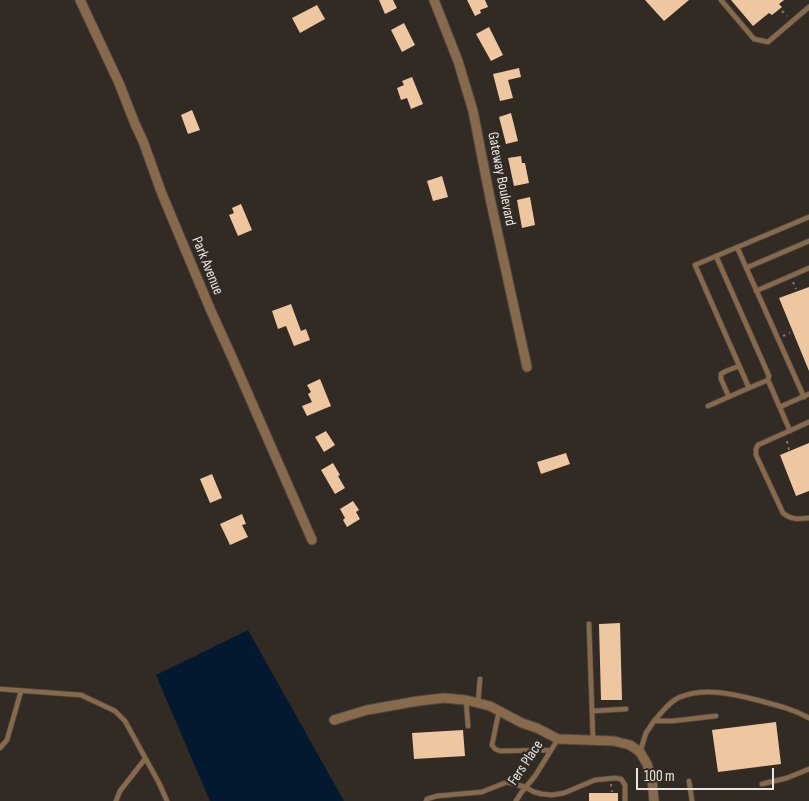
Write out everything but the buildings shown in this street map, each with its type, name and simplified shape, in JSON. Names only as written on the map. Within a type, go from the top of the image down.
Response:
[{"type":"street","name":"Park Avenue","points":[[80,0],[143,141],[162,194],[210,311],[312,540]]},
{"type":"street","name":"Gateway Boulevard","points":[[434,0],[458,61],[473,111],[501,251],[527,366]]},
{"type":"street","points":[[334,720],[367,710],[444,698],[466,700],[490,706],[558,739],[626,743],[635,748],[640,752],[650,771],[654,801]]},
{"type":"lane","points":[[721,0],[754,39],[768,42],[809,7]]},
{"type":"lane","points":[[749,388],[695,265],[809,217]]},
{"type":"lane","points":[[746,268],[809,240]]},
{"type":"lane","points":[[737,247],[806,396],[780,407]]},
{"type":"lane","points":[[716,256],[769,376],[768,380],[790,431]]},
{"type":"lane","points":[[756,291],[809,268]]},
{"type":"lane","points":[[729,397],[721,379],[722,374],[739,366]]},
{"type":"lane","points":[[708,406],[768,380]]},
{"type":"lane","points":[[809,422],[758,446],[756,449],[756,455],[783,513],[788,518],[809,518]]},
{"type":"lane","points":[[589,624],[593,740]]},
{"type":"lane","points":[[478,703],[480,680]]},
{"type":"lane","points":[[0,689],[80,694],[115,711],[125,721],[167,801]]},
{"type":"lane","points":[[0,748],[7,740],[21,691]]},
{"type":"lane","points":[[640,752],[646,733],[654,720],[672,702],[680,697],[720,692],[786,707],[809,718]]},
{"type":"lane","points":[[466,700],[468,726]]},
{"type":"lane","points":[[592,711],[626,709]]},
{"type":"lane","points":[[499,711],[492,745],[495,749],[500,751],[551,750]]},
{"type":"lane","points":[[654,720],[672,721],[716,716]]},
{"type":"lane","name":"Fers Place","points":[[516,801],[558,739]]},
{"type":"lane","points":[[116,801],[120,791],[146,759]]},
{"type":"lane","points":[[762,784],[787,778],[809,769]]},
{"type":"lane","points":[[426,801],[437,796],[482,792],[507,782],[525,787],[534,792],[552,795],[564,793],[595,780],[614,778],[621,780],[625,785],[625,801]]},
{"type":"lane","points":[[689,781],[692,801]]},
{"type":"path","points":[[794,282],[796,289]]},
{"type":"path","points":[[787,441],[789,450]]},
{"type":"water","points":[[248,630],[344,801],[210,801],[156,675]]}]
